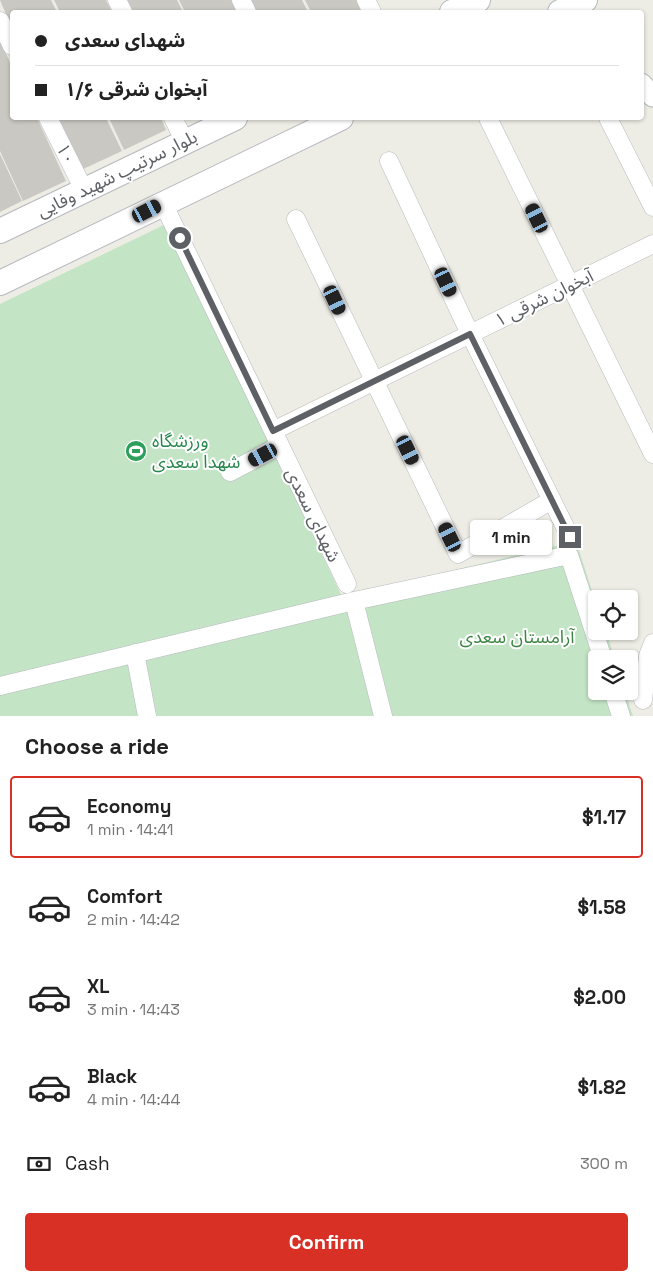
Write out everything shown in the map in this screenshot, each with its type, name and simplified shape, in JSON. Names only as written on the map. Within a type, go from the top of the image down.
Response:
[{"type":"main road","points":[[456,10],[478,0]]},
{"type":"main road","name":"بلوار سرتیپ شهید وفایی","points":[[0,231],[231,120]]},
{"type":"main road","points":[[0,283],[337,120]]},
{"type":"street","points":[[0,21],[10,42]]},
{"type":"street","points":[[644,87],[653,96]]},
{"type":"street","name":"۱۰","points":[[49,120],[84,190]]},
{"type":"street","points":[[174,120],[185,142]]},
{"type":"street","points":[[489,120],[653,454]]},
{"type":"street","points":[[609,120],[653,207]]},
{"type":"street","points":[[389,161],[470,334],[570,537]]},
{"type":"street","name":"شهدای سعدی","points":[[163,203],[347,584]]},
{"type":"street","points":[[296,219],[458,554],[552,500]]},
{"type":"street","name":"آبخوان شرقی ۱","points":[[230,472],[276,438],[374,381],[653,244]]},
{"type":"street","points":[[0,686],[354,601],[569,555],[600,650]]},
{"type":"street","points":[[354,601],[383,716]]},
{"type":"street","points":[[642,700],[648,656],[653,643]]},
{"type":"street","points":[[136,654],[147,716]]},
{"type":"street","points":[[616,700],[621,716]]},
{"type":"green space","name":"ورزشگاه شهدا سعدی","points":[[166,224],[342,597],[576,541],[592,590],[588,590],[588,640],[609,640],[612,650],[588,650],[588,700],[628,700],[633,716],[0,716],[0,304]]},
{"type":"building","points":[[0,0],[51,0],[56,10],[10,10],[10,24]]},
{"type":"building","points":[[54,0],[106,0],[111,10],[59,10]]},
{"type":"building","points":[[125,0],[177,0],[182,10],[130,10]]},
{"type":"building","points":[[179,0],[231,0],[236,10],[184,10]]},
{"type":"building","points":[[250,0],[302,0],[307,10],[255,10]]},
{"type":"building","points":[[305,0],[356,0],[361,10],[310,10]]},
{"type":"building","points":[[0,40],[10,62],[10,120],[38,120],[66,181],[23,201],[0,151]]},
{"type":"building","points":[[55,120],[107,120],[122,151],[79,171]]},
{"type":"building","points":[[110,120],[162,120],[166,130],[124,150]]},
{"type":"building","points":[[0,154],[22,201],[0,212]]},
{"type":"place","name":"ورزشگاه شهدا سعدی","points":[[136,451]]},
{"type":"route","points":[[180,238],[273,431],[470,334],[570,537]]},
{"type":"park label","name":"آرامستان سعدی","points":[[517,637]]}]
